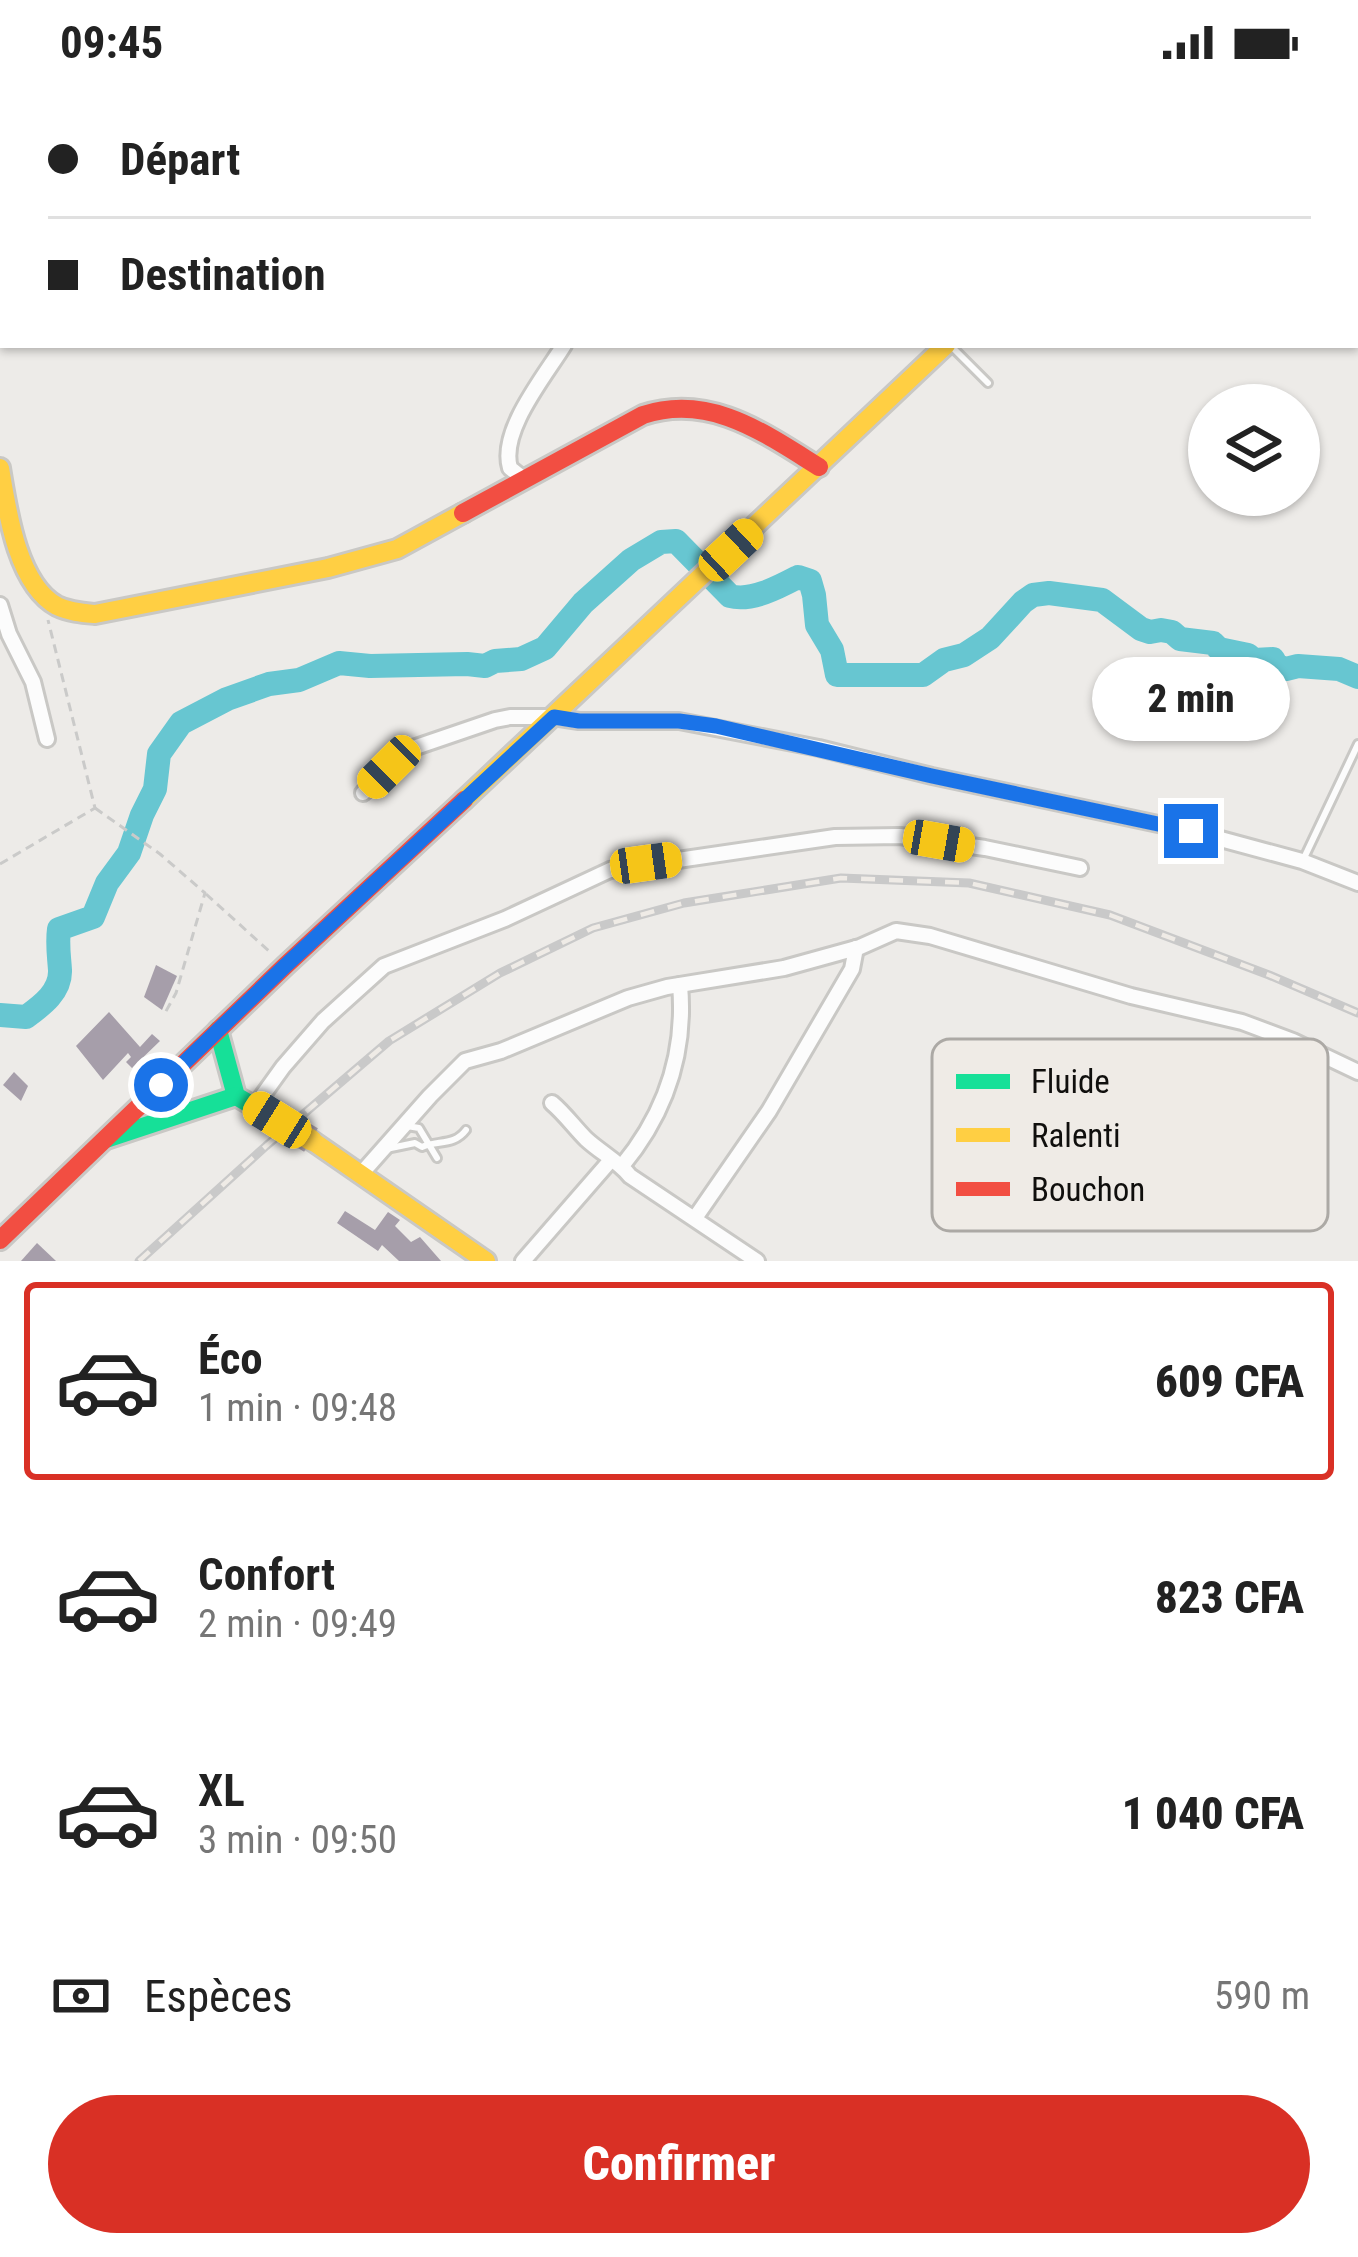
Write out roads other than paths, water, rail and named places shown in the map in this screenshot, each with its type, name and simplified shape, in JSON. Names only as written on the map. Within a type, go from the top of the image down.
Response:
[{"type":"main road","points":[[0,1240],[945,348]]},
{"type":"main road","points":[[0,468],[17,545],[42,595],[73,612],[95,614],[397,549],[644,415],[664,409],[711,411],[760,430],[819,467]]},
{"type":"main road","points":[[218,1030],[246,1101],[486,1261]]},
{"type":"main road","points":[[105,1140],[246,1101]]},
{"type":"street","points":[[525,480],[509,467],[508,447],[524,409],[562,348]]},
{"type":"street","points":[[0,605],[40,701],[47,739]]},
{"type":"street","points":[[363,793],[413,748],[495,720],[679,721],[1191,831],[1302,861],[1358,884]]},
{"type":"street","points":[[246,1101],[323,1021],[384,967],[487,927],[610,870],[836,837],[900,836],[1080,868]]},
{"type":"street","points":[[361,1174],[465,1061],[628,998],[784,968],[896,931],[930,936],[1131,996],[1242,1022],[1288,1039]]},
{"type":"street","points":[[695,1218],[769,1111],[852,969],[856,948]]},
{"type":"street","points":[[523,1261],[645,1139],[679,1046],[680,985]]},
{"type":"street","points":[[1328,1058],[1358,1072]]},
{"type":"street","points":[[552,1103],[630,1177],[757,1261]]},
{"type":"lane","points":[[951,348],[988,383]]},
{"type":"lane","points":[[1302,861],[1358,744]]},
{"type":"lane","points":[[404,1126],[419,1128],[436,1158]]},
{"type":"lane","points":[[382,1150],[415,1143],[422,1147],[446,1144],[466,1130]]},
{"type":"waterway","points":[[0,1015],[26,1017],[54,992],[59,978],[59,929],[93,917],[107,883],[129,853],[155,789],[159,754],[181,723],[227,699],[269,684],[299,680],[339,663],[485,666],[521,659],[545,648],[583,603],[631,560],[661,542],[676,541],[730,596],[756,595],[798,577],[810,581],[817,625],[832,650],[837,675],[923,675],[990,638],[1033,595],[1049,593],[1102,600],[1141,629],[1213,643],[1254,660],[1273,659],[1286,669],[1339,669],[1358,677]]},
{"type":"railway","points":[[139,1261],[389,1041],[500,973],[593,928],[684,903],[841,878],[969,883],[1110,915],[1358,1013]]}]
